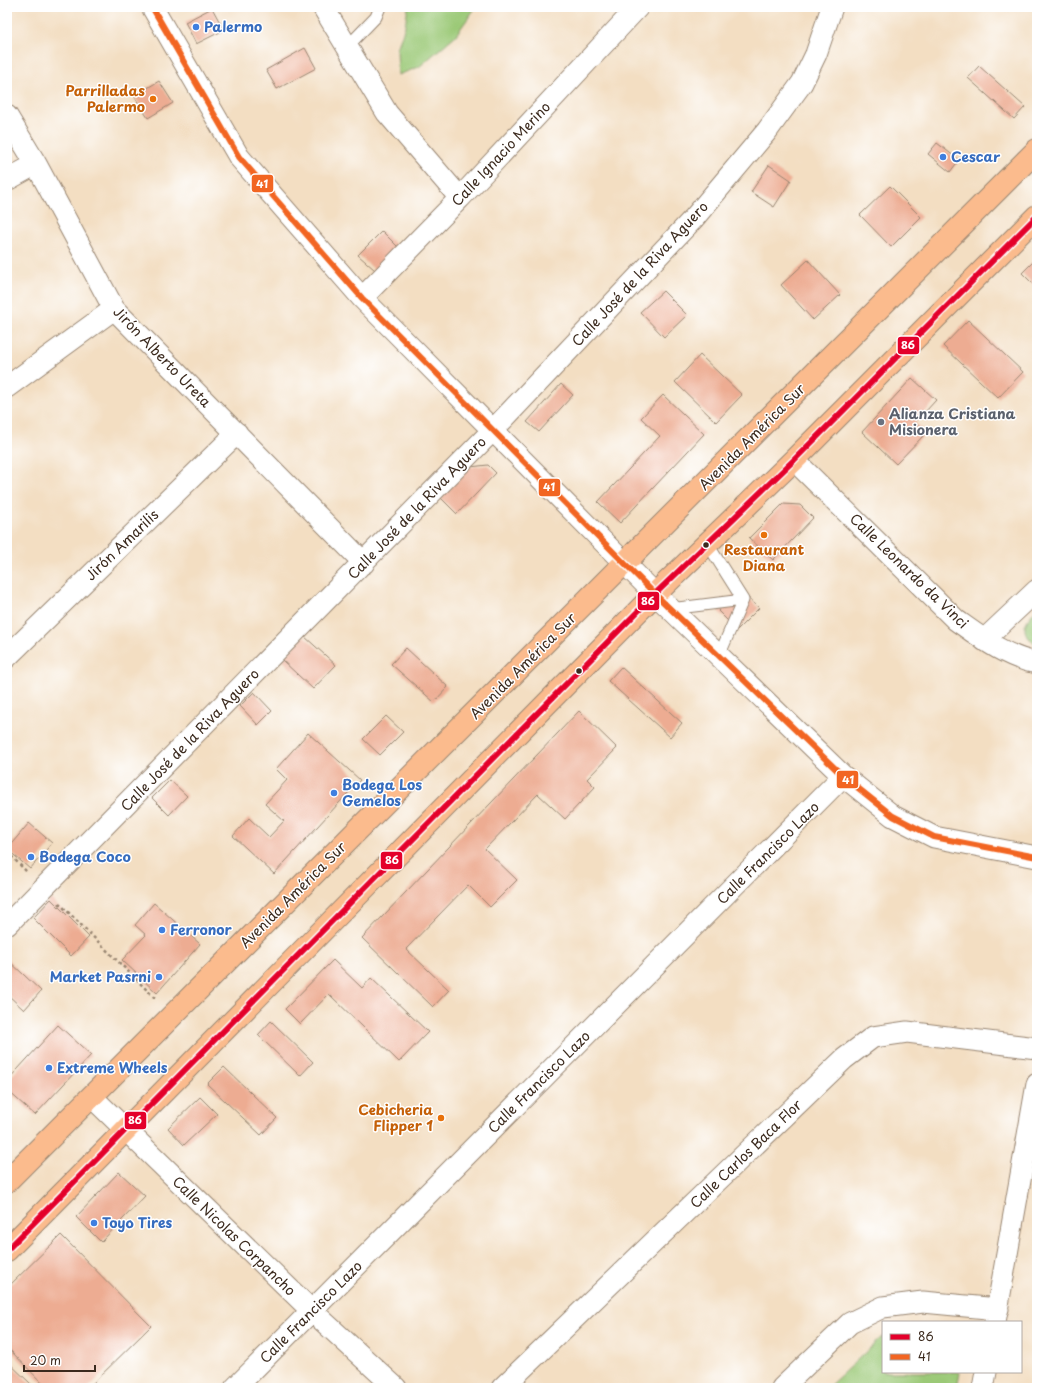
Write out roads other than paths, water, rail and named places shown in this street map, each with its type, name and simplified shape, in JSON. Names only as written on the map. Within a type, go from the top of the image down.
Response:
[{"type":"main road","name":"Avenida América Sur","points":[[7,1181],[92,1098],[173,1015],[1037,150]]},
{"type":"main road","points":[[7,1250],[125,1129],[663,601],[707,543],[794,460],[1037,216]]},
{"type":"street","points":[[152,7],[239,158],[362,298],[625,564],[843,776],[893,816],[934,837],[1037,857]]},
{"type":"street","points":[[323,7],[386,113],[460,198]]},
{"type":"street","name":"Calle Ignacio Merino","points":[[362,298],[460,198],[638,7]]},
{"type":"street","name":"Calle José de la Riva Aguero","points":[[7,925],[364,563],[493,430],[694,218],[767,131],[802,83],[816,54],[832,7]]},
{"type":"street","name":"Jirón Alberto Ureta","points":[[7,116],[36,164],[114,309],[364,563]]},
{"type":"street","points":[[7,180],[36,164]]},
{"type":"street","points":[[7,387],[114,309]]},
{"type":"street","name":"Jirón Amarilis","points":[[7,657],[237,433]]},
{"type":"street","name":"Calle Leonardo da Vinci","points":[[794,460],[956,620],[984,640],[1026,661],[1037,663]]},
{"type":"street","points":[[984,640],[1037,590]]},
{"type":"street","name":"Calle Francisco Lazo","points":[[235,1388],[843,776]]},
{"type":"street","name":"Calle Carlos Baca Flor","points":[[502,1388],[844,1059],[873,1037],[907,1032],[1037,1048]]},
{"type":"street","points":[[782,1388],[850,1323],[883,1308],[923,1302],[997,1315],[1037,1084]]},
{"type":"street","name":"Calle Nicolas Corpancho","points":[[92,1098],[312,1311],[396,1388]]},
{"type":"street","points":[[983,1388],[986,1373]]},
{"type":"lane","points":[[347,47],[376,17],[380,7]]},
{"type":"lane","points":[[707,543],[743,600]]},
{"type":"lane","points":[[663,601],[743,600]]},
{"type":"lane","points":[[719,656],[743,600]]},
{"type":"place","name":"Palermo","points":[[196,27]]},
{"type":"place","name":"Parrilladas Palermo","points":[[153,99]]},
{"type":"place","name":"Cescar","points":[[943,157]]},
{"type":"place","name":"Alianza Cristiana Misionera","points":[[881,422]]},
{"type":"place","name":"Restaurant Diana","points":[[764,535]]},
{"type":"place","name":"Bodega Los Gemelos","points":[[334,793]]},
{"type":"place","name":"Bodega Coco","points":[[31,857]]},
{"type":"place","name":"Ferronor","points":[[162,930]]},
{"type":"place","name":"Market Pasrni","points":[[159,977]]},
{"type":"place","name":"Extreme Wheels","points":[[49,1068]]},
{"type":"place","name":"Cebicheria Flipper 1","points":[[441,1118]]},
{"type":"place","name":"Toyo Tires","points":[[94,1223]]}]
